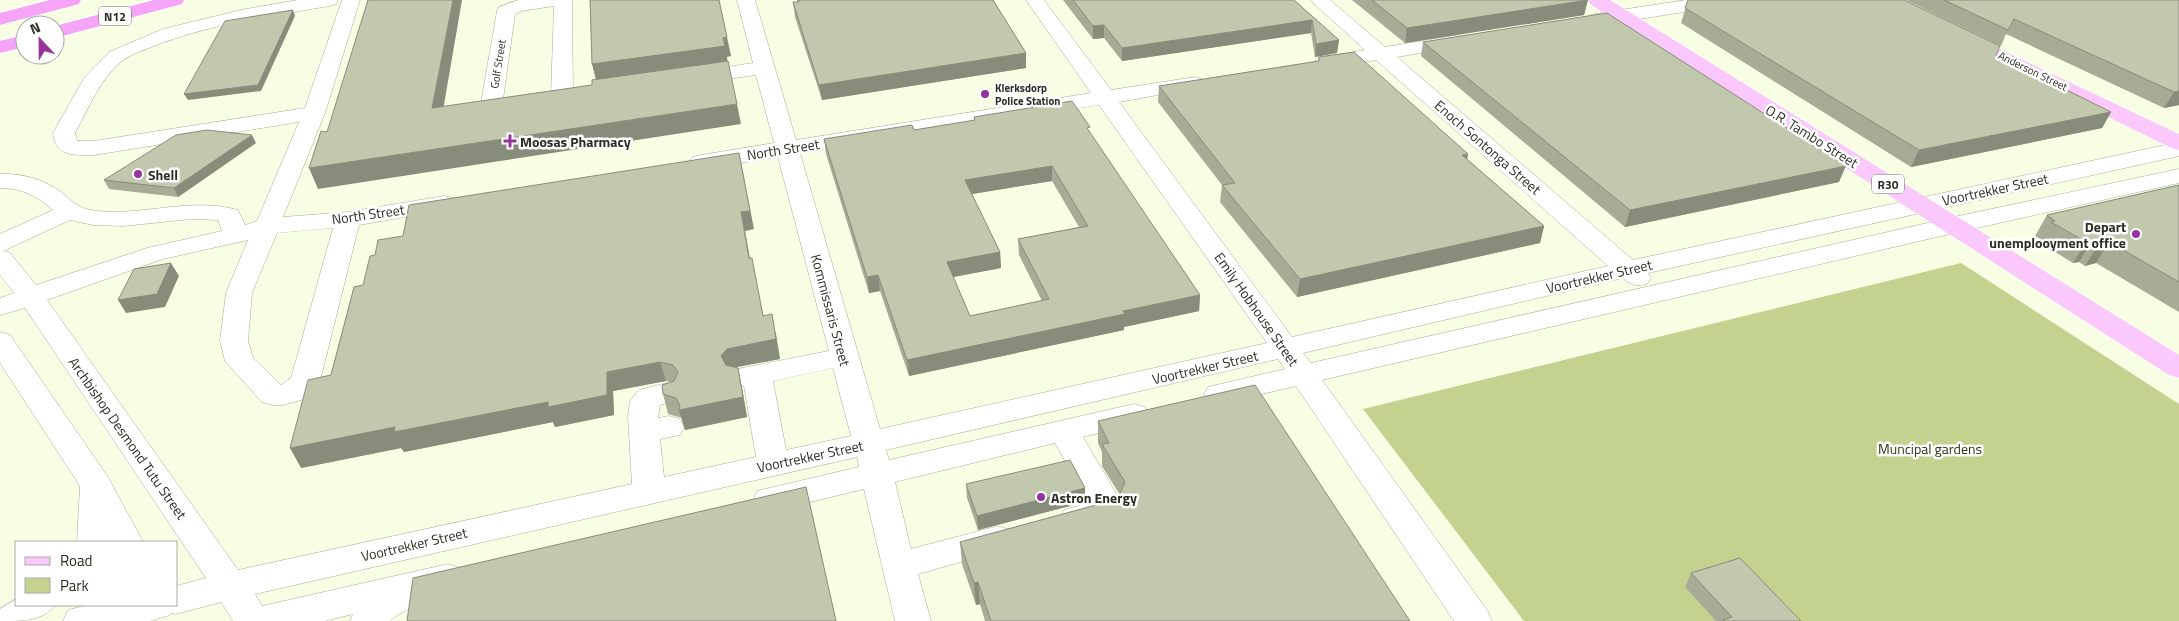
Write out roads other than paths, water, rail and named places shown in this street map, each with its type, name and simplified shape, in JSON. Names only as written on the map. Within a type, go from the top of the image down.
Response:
[{"type":"highway","points":[[0,19],[72,0]]},
{"type":"highway","name":"N12","points":[[65,29],[175,0]]},
{"type":"highway","points":[[0,47],[15,43]]},
{"type":"main road","name":"O.R. Tambo Street","points":[[1597,0],[2179,368]]},
{"type":"main road","name":"Anderson Street","points":[[1949,31],[2179,143]]},
{"type":"street","points":[[314,113],[94,148],[69,146],[65,142],[64,133],[94,78],[116,56],[131,48],[170,33],[241,16],[330,0]]},
{"type":"street","points":[[348,218],[305,382],[294,392],[285,395],[273,395],[239,361],[234,342],[239,293],[314,113],[350,0]]},
{"type":"street","name":"Golf Street","points":[[554,0],[516,6],[506,11],[492,103],[500,106],[571,96],[564,0]]},
{"type":"street","name":"Kommissaris Street","points":[[746,0],[869,443],[913,621]]},
{"type":"street","name":"Emily Hobhouse Street","points":[[1035,0],[1285,348],[1474,621]]},
{"type":"street","name":"Enoch Sontonga Street","points":[[1319,0],[1629,269],[1655,295]]},
{"type":"street","points":[[1574,24],[1722,0]]},
{"type":"street","points":[[1302,66],[1477,38]]},
{"type":"street","points":[[677,81],[764,68]]},
{"type":"street","name":"North Street","points":[[680,165],[1214,80]]},
{"type":"street","name":"Voortrekker Street","points":[[178,599],[230,586],[869,443],[1629,269],[2179,149]]},
{"type":"street","name":"Voortrekker Street","points":[[1188,402],[1954,225],[2179,176]]},
{"type":"street","points":[[0,180],[24,183],[47,192],[68,212],[91,218],[154,217],[195,212],[220,212],[229,215],[236,236]]},
{"type":"street","name":"North Street","points":[[0,307],[30,295],[156,253],[236,236],[266,226],[348,218],[465,200]]},
{"type":"street","points":[[0,244],[68,212]]},
{"type":"street","points":[[130,218],[138,259]]},
{"type":"street","name":"Archbishop Desmond Tutu Street","points":[[0,258],[30,295],[230,586],[252,621]]},
{"type":"street","points":[[0,341],[96,485],[125,541]]},
{"type":"street","points":[[773,464],[752,392],[844,357]]},
{"type":"street","points":[[742,506],[1159,408]]},
{"type":"street","points":[[649,491],[658,416]]},
{"type":"street","points":[[898,566],[1104,511],[1106,505],[1085,465],[1062,431]]},
{"type":"street","points":[[94,541],[96,485]]},
{"type":"street","points":[[262,621],[457,576],[409,592],[384,605],[368,621]]},
{"type":"street","points":[[10,621],[35,606]]},
{"type":"street","points":[[81,621],[153,606]]},
{"type":"street","points":[[159,606],[168,621]]},
{"type":"place","name":"Klerksdorp Police Station","points":[[985,94]]},
{"type":"place","name":"Moosas Pharmacy","points":[[510,141]]},
{"type":"place","name":"Shell","points":[[138,174]]},
{"type":"place","name":"Depart unemplooyment office","points":[[2136,234]]},
{"type":"place","name":"Astron Energy","points":[[1041,497]]},
{"type":"park label","name":"Muncipal gardens","points":[[1930,448]]}]
